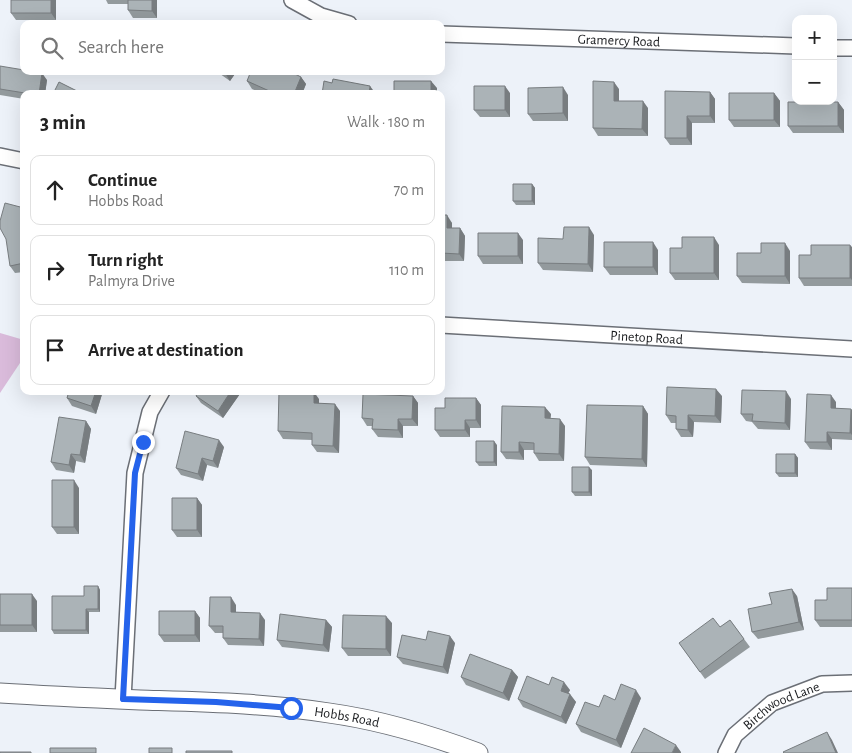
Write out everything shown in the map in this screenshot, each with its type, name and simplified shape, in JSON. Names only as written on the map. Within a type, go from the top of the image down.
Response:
[{"type":"street","points":[[292,0],[321,16],[335,20]]},
{"type":"street","name":"Gramercy Road","points":[[445,34],[792,46]]},
{"type":"street","points":[[837,48],[852,48]]},
{"type":"street","points":[[0,156],[20,160]]},
{"type":"street","name":"Pinetop Road","points":[[445,325],[852,349]]},
{"type":"street","points":[[123,699],[135,473],[150,412],[160,395]]},
{"type":"street","name":"Birchwood Lane","points":[[726,753],[735,735],[772,703],[822,684],[852,683]]},
{"type":"street","name":"Hobbs Road","points":[[0,693],[272,706],[330,713],[373,721],[436,737],[478,753]]},
{"type":"shaded area","points":[[0,333],[20,339],[20,363],[0,393]]},
{"type":"building","points":[[11,0],[51,0],[51,13],[11,13]]},
{"type":"building","points":[[128,0],[152,0],[152,11],[128,10]]},
{"type":"building","points":[[0,66],[20,69],[20,75],[42,75],[40,90],[20,90],[20,92],[0,89]]},
{"type":"building","points":[[249,75],[297,75],[301,77],[296,90],[267,90],[247,81]]},
{"type":"building","points":[[333,79],[370,86],[370,90],[323,90],[324,81],[332,83]]},
{"type":"building","points":[[394,81],[431,81],[431,90],[394,90]]},
{"type":"building","points":[[593,81],[614,82],[614,101],[643,101],[642,129],[593,128]]},
{"type":"building","points":[[59,82],[75,90],[55,90]]},
{"type":"building","points":[[474,86],[505,86],[505,110],[474,110]]},
{"type":"building","points":[[563,87],[563,113],[528,114],[528,88]]},
{"type":"building","points":[[665,91],[710,92],[710,116],[687,116],[687,138],[665,138]]},
{"type":"building","points":[[729,93],[774,93],[774,120],[729,120]]},
{"type":"building","points":[[788,102],[792,102],[792,105],[837,105],[838,102],[838,126],[788,126]]},
{"type":"building","points":[[513,184],[532,184],[532,201],[513,201]]},
{"type":"building","points":[[5,203],[20,207],[20,264],[10,266],[6,239],[0,228]]},
{"type":"building","points":[[445,215],[447,215],[447,228],[460,228],[459,254],[445,253]]},
{"type":"building","points":[[564,227],[589,227],[588,264],[538,263],[538,238],[563,239]]},
{"type":"building","points":[[478,233],[518,233],[518,256],[478,256]]},
{"type":"building","points":[[682,237],[714,237],[714,273],[670,273],[670,248],[682,248]]},
{"type":"building","points":[[604,242],[653,242],[653,267],[604,267]]},
{"type":"building","points":[[761,243],[785,243],[785,276],[737,276],[737,253],[761,253]]},
{"type":"building","points":[[811,245],[850,245],[850,278],[799,278],[799,255],[811,255]]},
{"type":"building","points":[[667,387],[716,389],[715,416],[688,415],[688,430],[676,429],[676,416],[666,415]]},
{"type":"building","points":[[742,390],[786,391],[785,423],[752,421],[753,414],[741,414]]},
{"type":"building","points":[[807,394],[831,395],[831,408],[851,409],[850,433],[827,432],[827,442],[805,442]]},
{"type":"building","points":[[68,395],[95,395],[91,406],[67,398]]},
{"type":"building","points":[[197,395],[228,395],[218,411]]},
{"type":"building","points":[[279,395],[314,395],[314,403],[335,404],[333,446],[312,445],[312,433],[278,431]]},
{"type":"building","points":[[363,395],[413,396],[412,419],[398,419],[398,430],[372,429],[373,419],[362,418]]},
{"type":"building","points":[[445,398],[476,398],[476,420],[465,420],[465,430],[435,430],[435,408],[445,408]]},
{"type":"building","points":[[587,405],[643,406],[642,459],[585,457]]},
{"type":"building","points":[[502,406],[545,407],[545,418],[560,419],[559,454],[534,453],[534,443],[519,442],[519,452],[501,452]]},
{"type":"building","points":[[59,417],[86,421],[80,455],[71,454],[69,465],[51,462]]},
{"type":"building","points":[[185,431],[219,440],[213,461],[202,458],[198,474],[176,468]]},
{"type":"building","points":[[476,441],[494,441],[494,462],[476,462]]},
{"type":"building","points":[[776,454],[795,454],[795,473],[776,473]]},
{"type":"building","points":[[572,467],[589,467],[589,492],[572,492]]},
{"type":"building","points":[[52,480],[74,480],[74,527],[52,527]]},
{"type":"building","points":[[172,498],[197,498],[197,530],[172,530]]},
{"type":"building","points":[[84,586],[98,586],[98,609],[86,609],[86,630],[52,630],[52,596],[84,596]]},
{"type":"building","points":[[827,588],[852,588],[852,620],[815,620],[815,600],[827,600]]},
{"type":"building","points":[[792,589],[799,622],[752,632],[748,609],[772,604],[769,593]]},
{"type":"building","points":[[0,594],[32,594],[32,625],[0,625]]},
{"type":"building","points":[[210,597],[231,597],[231,612],[260,613],[259,639],[223,638],[223,626],[209,626]]},
{"type":"building","points":[[159,611],[195,611],[195,635],[159,635]]},
{"type":"building","points":[[280,614],[326,620],[323,645],[277,640]]},
{"type":"building","points":[[343,615],[386,616],[386,649],[342,648]]},
{"type":"building","points":[[713,618],[720,627],[730,620],[744,639],[700,672],[679,643]]},
{"type":"building","points":[[428,631],[450,636],[443,667],[397,657],[402,635],[426,640]]},
{"type":"building","points":[[470,654],[512,670],[503,693],[461,677]]},
{"type":"building","points":[[527,676],[549,685],[552,677],[564,682],[561,691],[570,694],[561,717],[518,699]]},
{"type":"building","points":[[621,684],[636,690],[616,740],[576,724],[585,702],[599,707],[604,695],[615,700]]},
{"type":"building","points":[[644,728],[676,745],[672,753],[631,753]]},
{"type":"building","points":[[827,732],[836,753],[783,752]]},
{"type":"building","points":[[50,748],[96,748],[96,753],[50,753]]},
{"type":"building","points":[[149,748],[172,748],[172,753],[149,753]]},
{"type":"building","points":[[186,751],[232,751],[232,753],[186,753]]},
{"type":"building","points":[[31,752],[31,753],[0,753]]},
{"type":"route","points":[[143,442],[135,473],[123,699],[216,702],[291,708]]}]
